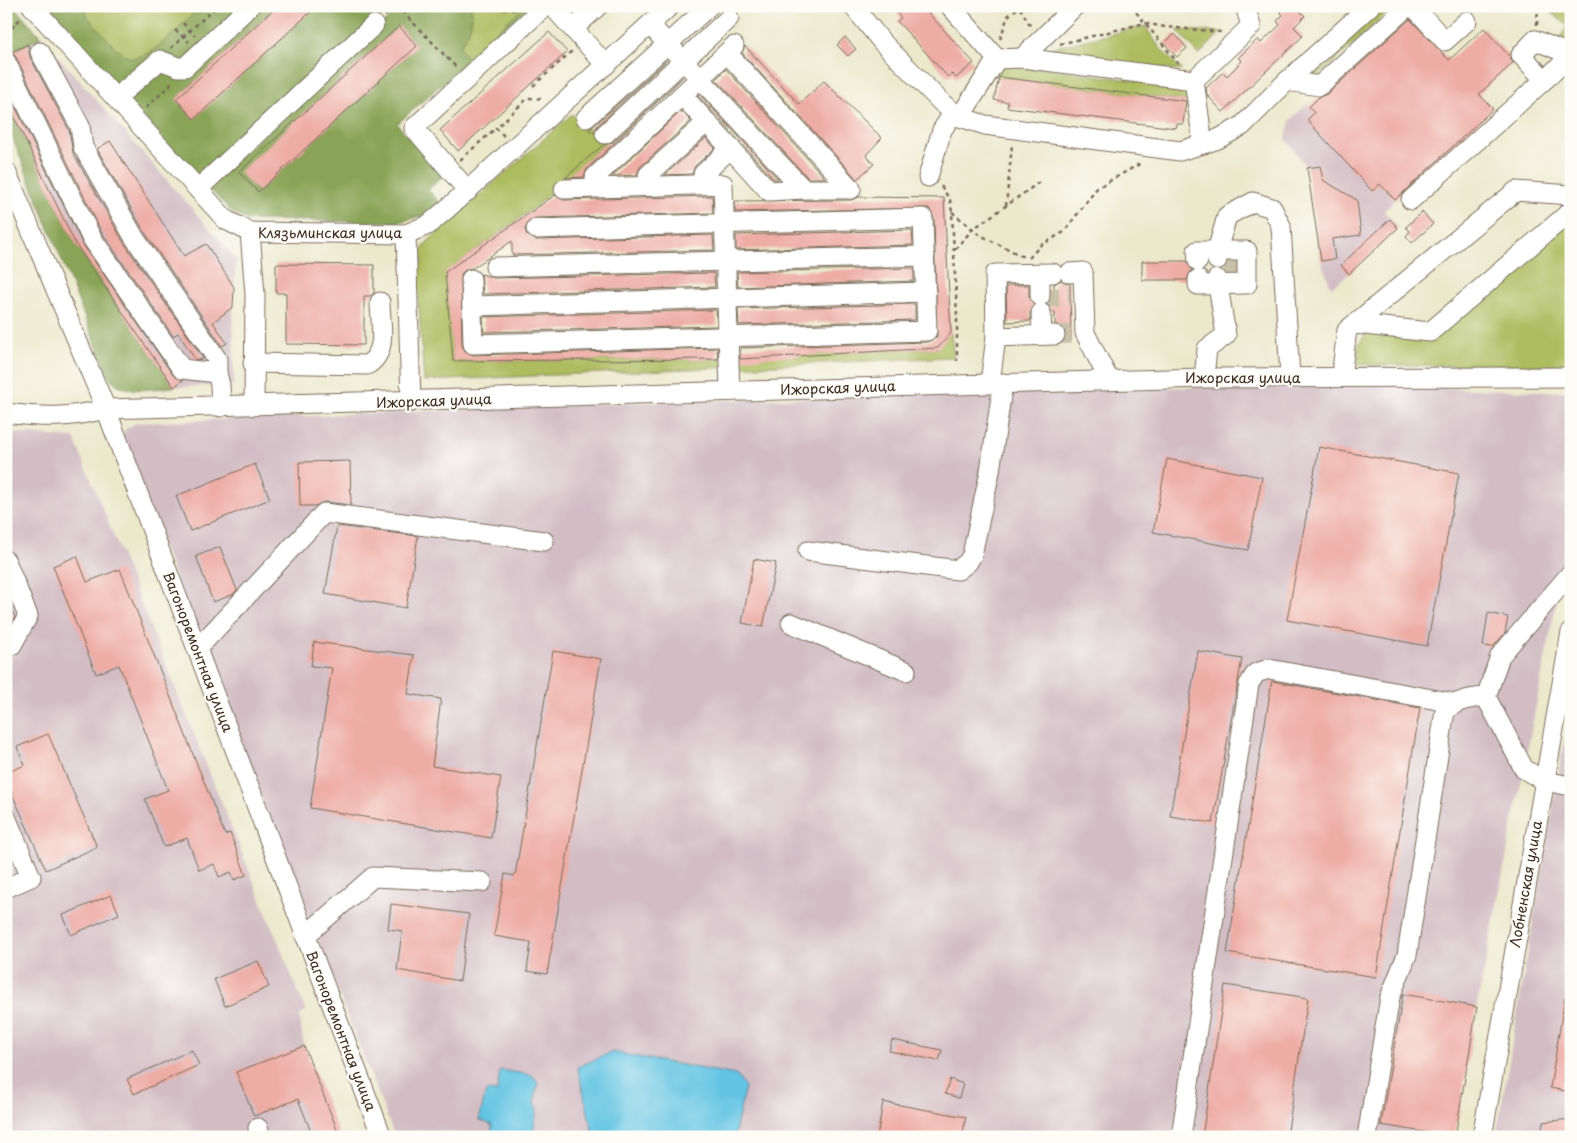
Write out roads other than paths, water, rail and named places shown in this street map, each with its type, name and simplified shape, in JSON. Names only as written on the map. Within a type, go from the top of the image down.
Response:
[{"type":"street","points":[[116,98],[165,62],[178,67],[185,67],[250,6]]},
{"type":"street","points":[[579,34],[598,6]]},
{"type":"street","name":"Клязьминская улица","points":[[31,9],[116,98],[226,220],[250,232],[406,234],[428,225],[468,191],[670,6]]},
{"type":"street","points":[[586,118],[709,6]]},
{"type":"street","points":[[853,6],[882,42],[957,115],[985,125],[1180,151],[1203,144],[1242,126],[1362,9]]},
{"type":"street","points":[[950,6],[997,59]]},
{"type":"street","points":[[1022,58],[1075,6]]},
{"type":"street","points":[[1194,80],[1251,26],[1245,6]]},
{"type":"street","points":[[1287,81],[1319,86],[1408,6]]},
{"type":"street","points":[[1413,6],[1445,41],[1467,21]]},
{"type":"street","points":[[468,191],[451,168],[414,128],[467,79],[545,9],[579,34],[606,65]]},
{"type":"street","points":[[604,134],[728,18]]},
{"type":"street","points":[[198,189],[374,25]]},
{"type":"street","points":[[650,25],[803,189]]},
{"type":"street","points":[[1411,200],[1571,55],[1535,40],[1521,55],[1544,79]]},
{"type":"street","points":[[595,177],[682,95],[699,79],[731,49],[851,189],[770,191],[682,95]]},
{"type":"street","points":[[40,52],[80,126],[83,147],[134,237],[217,359],[220,407]]},
{"type":"street","points":[[997,59],[1022,58],[1194,80]]},
{"type":"street","points":[[928,177],[942,130],[957,115],[997,59]]},
{"type":"street","points":[[6,62],[91,238],[182,369],[217,373]]},
{"type":"street","points":[[1194,80],[1203,144]]},
{"type":"street","points":[[648,175],[707,122]]},
{"type":"street","points":[[54,162],[83,147]]},
{"type":"street","points":[[703,174],[731,148]]},
{"type":"street","name":"Вагоноремонтная улица","points":[[6,171],[106,409],[382,1137]]},
{"type":"street","points":[[564,189],[723,184],[730,391]]},
{"type":"street","points":[[1341,377],[1347,330],[1516,190],[1571,195]]},
{"type":"street","points":[[1225,256],[1227,216],[1253,202],[1272,208],[1281,226],[1290,377]]},
{"type":"street","points":[[1355,324],[1430,332],[1571,211]]},
{"type":"street","points":[[471,279],[473,344],[927,331],[923,218],[536,229]]},
{"type":"street","points":[[250,232],[255,294],[254,406]]},
{"type":"street","points":[[406,234],[411,402]]},
{"type":"street","points":[[1198,261],[1197,251],[1225,256],[1247,251],[1247,284],[1226,282],[1198,285],[1198,279]]},
{"type":"street","points":[[495,267],[925,256]]},
{"type":"street","points":[[808,551],[958,570],[968,562],[972,556],[990,471],[996,383],[995,274],[1062,305],[1109,380]]},
{"type":"street","points":[[1204,378],[1207,349],[1226,335],[1226,282]]},
{"type":"street","points":[[472,306],[926,292]]},
{"type":"street","points":[[253,363],[367,365],[377,359],[382,347],[380,302]]},
{"type":"street","points":[[996,337],[1062,305]]},
{"type":"street","name":"Ижорская улица","points":[[6,413],[40,418],[71,417],[106,409],[411,402],[1109,380],[1290,377],[1571,377]]},
{"type":"street","points":[[197,649],[324,513],[544,541]]},
{"type":"street","points":[[6,561],[28,616],[12,645],[6,648]]},
{"type":"street","points":[[1571,573],[1500,656],[1486,697],[1524,769],[1544,781],[1571,786]]},
{"type":"street","points":[[791,623],[906,671]]},
{"type":"street","name":"Лобненская улица","points":[[1482,1137],[1571,632]]},
{"type":"street","points":[[1182,1137],[1249,684],[1256,673],[1269,669],[1454,703],[1486,697]]},
{"type":"street","points":[[1367,1137],[1390,997],[1407,954],[1445,711],[1454,703]]},
{"type":"street","points":[[6,817],[30,877],[6,888]]},
{"type":"street","points":[[305,936],[374,877],[482,882]]},
{"type":"water","points":[[612,1052],[736,1075],[745,1087],[734,1137],[594,1137],[577,1067]]},
{"type":"water","points":[[500,1070],[532,1075],[538,1082],[534,1103],[537,1110],[532,1137],[491,1137],[492,1125],[479,1120],[486,1091],[497,1092]]},
{"type":"tunnel","points":[[1233,260],[1234,279]]},
{"type":"tunnel","points":[[1040,298],[1070,297]]},
{"type":"tunnel","points":[[1055,335],[1071,334]]}]
